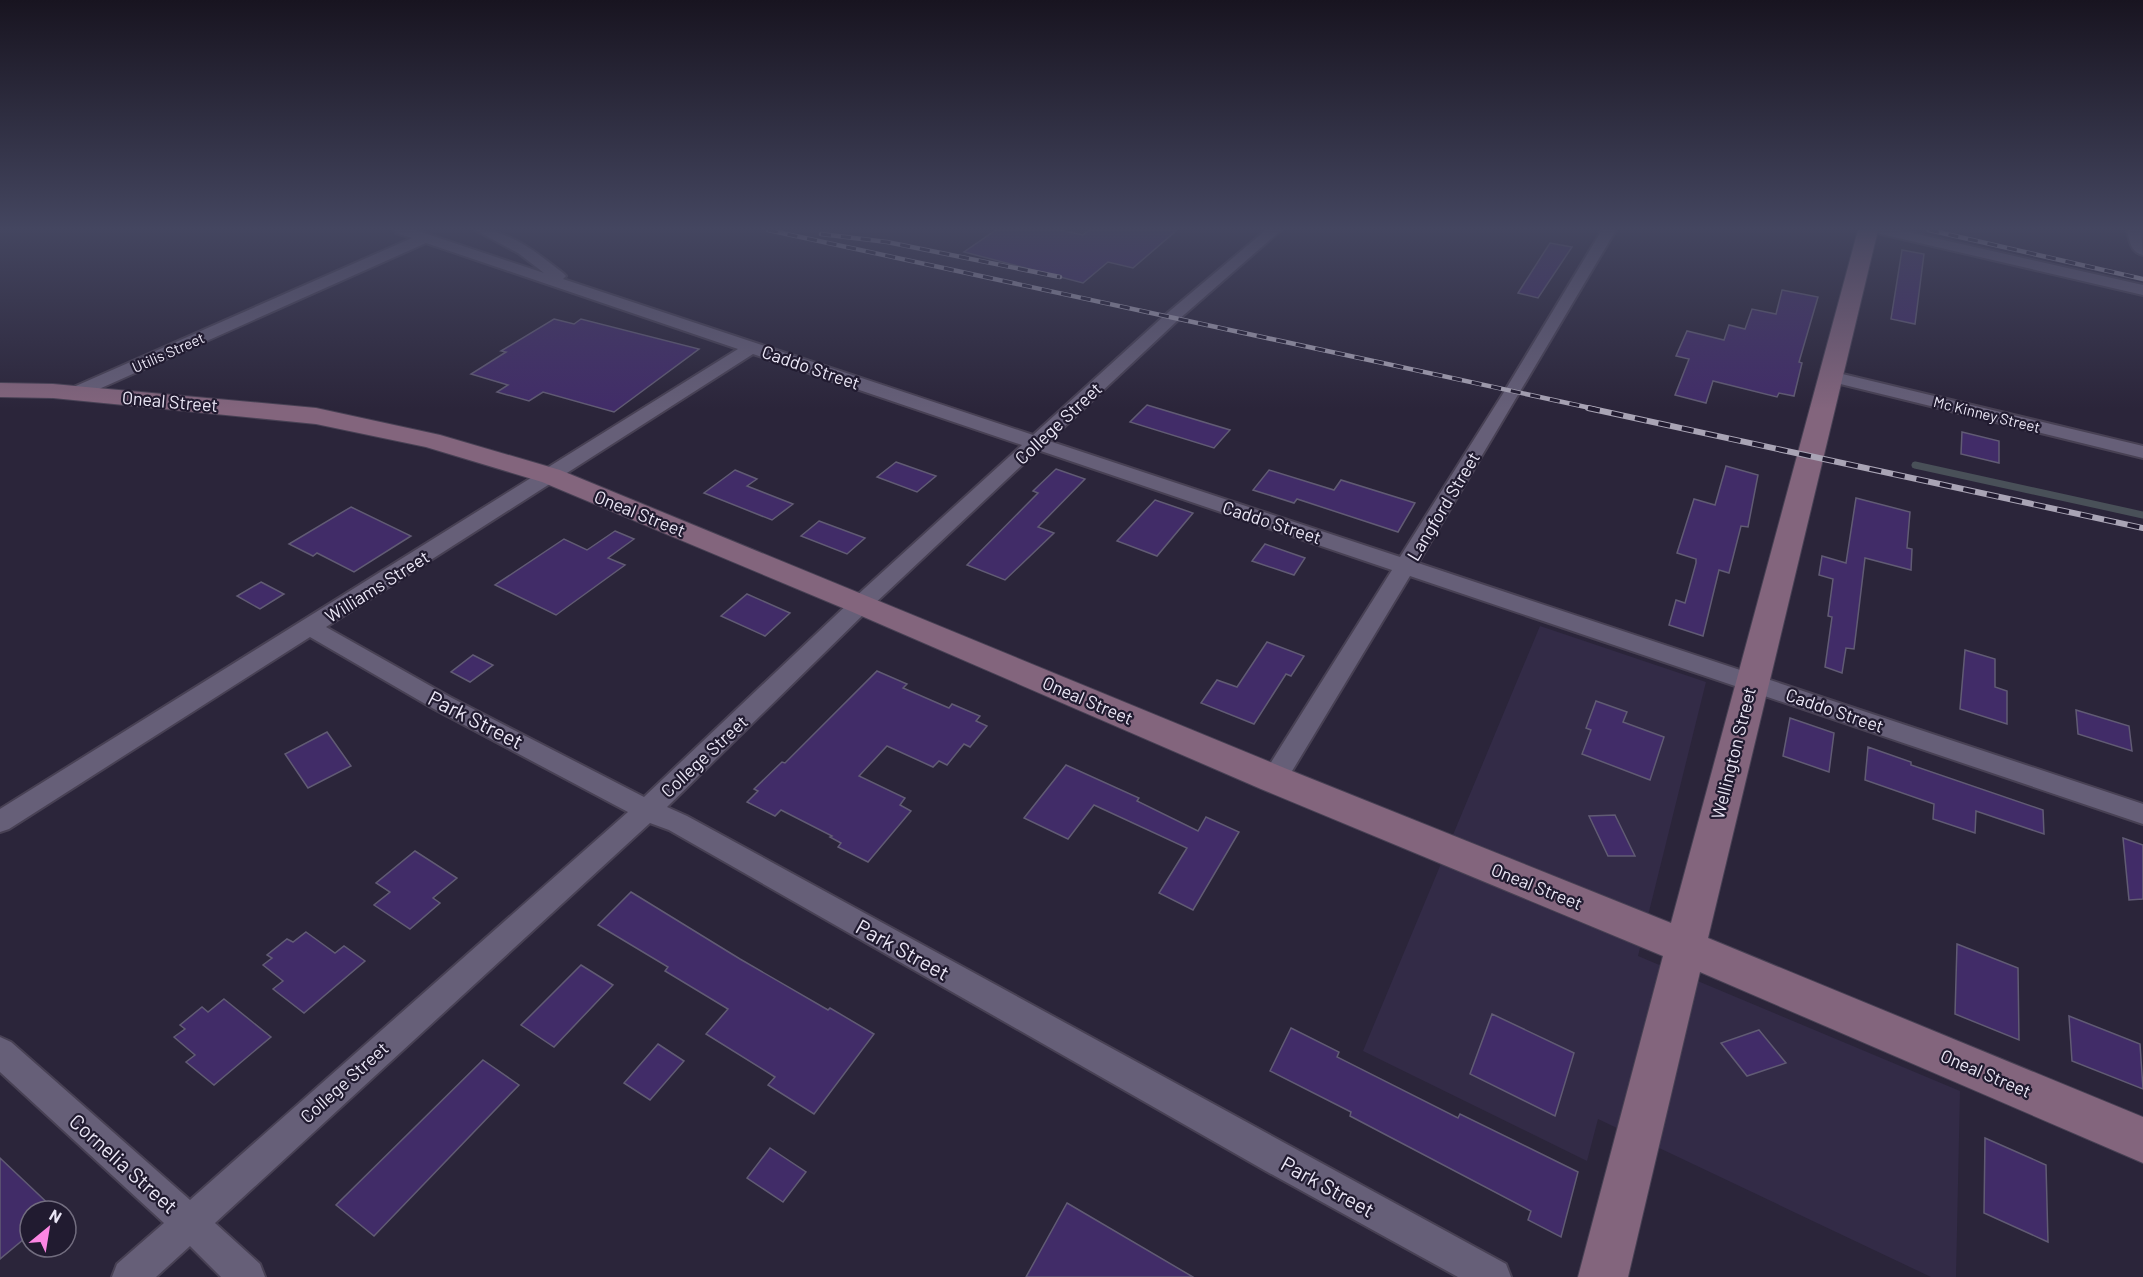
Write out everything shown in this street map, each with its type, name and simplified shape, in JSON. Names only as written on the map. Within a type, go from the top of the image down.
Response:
[{"type":"street","name":"Utilis Street","points":[[75,393],[308,290]]},
{"type":"street","name":"Caddo Street","points":[[579,290],[2143,814]]},
{"type":"street","name":"College Street","points":[[130,1277],[647,810],[861,604],[1205,290]]},
{"type":"street","name":"Langford Street","points":[[1274,779],[1575,290]]},
{"type":"street","name":"Wellington Street","points":[[1603,1277],[1644,1122],[1751,682],[1854,290]]},
{"type":"street","name":"Williams Street","points":[[0,822],[311,628],[752,347]]},
{"type":"street","name":"Mc Kinney Street","points":[[1830,376],[2143,452]]},
{"type":"street","name":"Oneal Street","points":[[0,390],[75,393],[316,416],[431,440],[551,476],[1274,779],[1686,947],[2143,1140]]},
{"type":"street","name":"Park Street","points":[[311,628],[442,703],[647,810],[678,823],[1493,1277]]},
{"type":"street","name":"Cornelia Street","points":[[0,1052],[247,1277]]},
{"type":"shaded area","points":[[1540,626],[1706,682],[1638,956],[1960,1091],[1956,1277],[1931,1277],[1598,1119],[1587,1161],[1363,1051]]},
{"type":"building","points":[[1520,290],[1544,290],[1538,298],[1518,293]]},
{"type":"building","points":[[1782,290],[1818,297],[1799,362],[1802,363],[1794,396],[1779,393],[1777,397],[1713,381],[1706,403],[1675,395],[1689,359],[1676,356],[1687,331],[1724,340],[1729,325],[1745,329],[1752,309],[1776,314]]},
{"type":"building","points":[[1896,290],[1919,290],[1915,324],[1891,319]]},
{"type":"building","points":[[554,319],[574,324],[581,319],[699,349],[614,412],[543,392],[529,401],[497,392],[508,385],[471,374],[506,352],[501,351]]},
{"type":"building","points":[[1147,405],[1230,430],[1214,448],[1130,422]]},
{"type":"building","points":[[1962,432],[1999,441],[1999,463],[1961,454]]},
{"type":"building","points":[[896,462],[936,476],[917,492],[877,477]]},
{"type":"building","points":[[1726,466],[1758,475],[1748,527],[1741,526],[1729,573],[1719,570],[1703,636],[1669,625],[1676,600],[1685,603],[1696,563],[1696,559],[1677,553],[1694,499],[1715,505]]},
{"type":"building","points":[[1056,469],[1085,479],[1038,527],[1054,533],[1005,580],[967,565],[1038,493],[1033,491]]},
{"type":"building","points":[[735,470],[757,479],[747,486],[793,504],[772,520],[704,493]]},
{"type":"building","points":[[1269,470],[1334,490],[1341,480],[1415,503],[1398,532],[1297,499],[1294,503],[1253,490]]},
{"type":"building","points":[[1856,498],[1910,512],[1907,548],[1912,549],[1911,570],[1865,558],[1854,649],[1846,648],[1842,673],[1825,667],[1832,617],[1828,616],[1833,579],[1819,575],[1822,556],[1846,563]]},
{"type":"building","points":[[1155,500],[1193,513],[1157,556],[1117,541]]},
{"type":"building","points":[[351,507],[411,536],[354,572],[317,553],[313,556],[289,544]]},
{"type":"building","points":[[819,521],[865,538],[847,554],[801,536]]},
{"type":"building","points":[[615,531],[634,539],[608,558],[625,565],[556,615],[495,585],[564,539],[587,550]]},
{"type":"building","points":[[1265,544],[1305,558],[1294,575],[1252,561]]},
{"type":"building","points":[[261,582],[284,594],[260,609],[237,596]]},
{"type":"building","points":[[747,594],[790,613],[765,636],[721,616]]},
{"type":"building","points":[[1267,642],[1304,656],[1291,676],[1286,674],[1254,724],[1201,703],[1217,680],[1237,687]]},
{"type":"building","points":[[1965,650],[1995,659],[1995,687],[2007,691],[2007,724],[1960,709]]},
{"type":"building","points":[[473,655],[493,665],[470,682],[451,672]]},
{"type":"building","points":[[877,671],[907,684],[903,688],[949,708],[952,704],[980,716],[976,721],[987,726],[970,747],[964,744],[947,765],[939,761],[933,767],[887,746],[859,776],[905,798],[900,805],[911,811],[868,862],[838,847],[841,843],[830,837],[832,836],[781,810],[775,816],[747,802],[758,791],[754,789],[782,762],[785,763]]},
{"type":"building","points":[[1596,701],[1627,712],[1623,722],[1664,737],[1650,780],[1582,754],[1591,730],[1586,728]]},
{"type":"building","points":[[2076,710],[2129,726],[2132,751],[2078,734]]},
{"type":"building","points":[[1790,718],[1834,733],[1829,772],[1783,756]]},
{"type":"building","points":[[327,732],[351,766],[308,788],[285,754]]},
{"type":"building","points":[[1868,747],[1911,762],[1911,765],[2043,810],[2044,834],[1976,811],[1975,833],[1933,819],[1934,804],[1865,780]]},
{"type":"building","points":[[1066,765],[1139,798],[1137,801],[1198,831],[1206,817],[1239,832],[1193,910],[1159,893],[1187,848],[1094,805],[1068,839],[1024,818]]},
{"type":"building","points":[[1615,815],[1635,856],[1608,856],[1589,816]]},
{"type":"building","points":[[2123,838],[2143,845],[2143,899],[2129,900]]},
{"type":"building","points":[[415,851],[457,878],[433,898],[440,903],[410,929],[374,905],[390,892],[376,883]]},
{"type":"building","points":[[631,892],[740,959],[874,1034],[814,1114],[768,1085],[775,1077],[706,1034],[728,1009],[665,971],[668,967],[598,925]]},
{"type":"building","points":[[306,932],[335,953],[344,946],[365,961],[304,1013],[273,989],[283,981],[263,965],[272,958],[267,955],[287,939],[293,942]]},
{"type":"building","points":[[1957,944],[2018,968],[2019,1040],[1955,1014]]},
{"type":"building","points":[[581,965],[613,985],[554,1047],[521,1025]]},
{"type":"building","points":[[224,999],[271,1037],[214,1085],[186,1062],[195,1055],[174,1037],[185,1029],[180,1025],[202,1007],[208,1012]]},
{"type":"building","points":[[1492,1014],[1574,1053],[1555,1116],[1470,1074]]},
{"type":"building","points":[[2069,1016],[2140,1044],[2143,1089],[2072,1061]]},
{"type":"building","points":[[1291,1028],[1339,1052],[1337,1057],[1458,1118],[1460,1114],[1578,1172],[1561,1237],[1528,1220],[1531,1211],[1350,1116],[1351,1112],[1270,1071]]},
{"type":"building","points":[[1759,1030],[1786,1063],[1747,1076],[1721,1043]]},
{"type":"building","points":[[658,1044],[684,1061],[650,1100],[624,1083]]},
{"type":"building","points":[[483,1060],[519,1085],[374,1236],[336,1205]]},
{"type":"building","points":[[1985,1138],[2046,1165],[2048,1242],[1984,1213]]},
{"type":"building","points":[[770,1148],[806,1172],[783,1202],[747,1178]]},
{"type":"building","points":[[0,1158],[43,1199],[18,1199],[18,1244],[0,1259]]},
{"type":"building","points":[[1067,1203],[1193,1277],[1026,1277]]},
{"type":"waterway","points":[[1915,465],[2143,515]]},
{"type":"railway","points":[[1043,290],[1595,409]]},
{"type":"railway","points":[[1588,408],[2143,528]]}]
